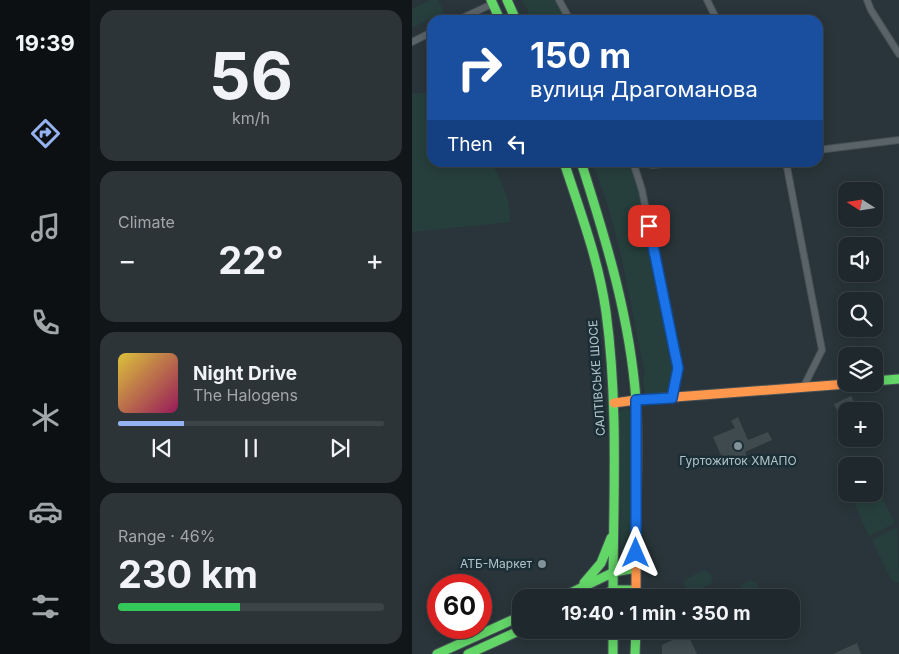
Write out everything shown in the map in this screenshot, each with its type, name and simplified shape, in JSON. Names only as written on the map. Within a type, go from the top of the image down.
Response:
[{"type":"main road","points":[[508,0],[514,15]]},
{"type":"main road","points":[[494,1],[498,15]]},
{"type":"main road","name":"САЛТІВСЬКЕ ШОСЕ","points":[[566,167],[590,241],[606,311],[614,403],[614,589]]},
{"type":"main road","points":[[583,167],[604,235],[623,307],[636,400],[636,589]]},
{"type":"main road","points":[[883,380],[898,379]]},
{"type":"main road","points":[[614,403],[838,385]]},
{"type":"main road","points":[[576,589],[598,568],[614,530]]},
{"type":"main road","points":[[577,589],[614,572],[636,568]]},
{"type":"main road","points":[[437,654],[512,620]]},
{"type":"main road","points":[[468,654],[512,634]]},
{"type":"main road","points":[[612,639],[613,654]]},
{"type":"main road","points":[[636,639],[636,654]]},
{"type":"street","points":[[559,0],[567,15]]},
{"type":"street","points":[[707,0],[714,15]]},
{"type":"street","points":[[868,0],[871,10],[898,54]]},
{"type":"street","points":[[467,15],[494,1]]},
{"type":"street","points":[[412,42],[427,34]]},
{"type":"street","points":[[823,149],[898,140]]},
{"type":"street","points":[[635,167],[642,190],[678,368],[672,398]]},
{"type":"street","points":[[787,167],[822,350],[803,388]]},
{"type":"green space","points":[[430,0],[438,0],[444,12],[438,15],[427,15],[427,20],[412,28],[412,9]]},
{"type":"green space","points":[[521,0],[559,0],[567,15],[530,15]]},
{"type":"green space","points":[[412,93],[427,93],[427,167],[494,167],[507,199],[510,222],[412,232]]},
{"type":"green space","points":[[594,167],[634,167],[677,367],[672,398],[646,400],[643,381],[645,373],[623,266],[602,188]]},
{"type":"green space","points":[[625,408],[631,411],[631,555],[626,558],[621,556],[619,413]]},
{"type":"green space","points":[[883,500],[895,523],[869,536],[854,502],[883,502]]},
{"type":"green space","points":[[897,527],[899,582],[896,583],[891,579],[872,540]]},
{"type":"green space","points":[[704,570],[711,575],[712,583],[701,589],[687,589],[684,580]]},
{"type":"green space","points":[[750,580],[756,582],[759,589],[742,589],[741,586]]},
{"type":"building","points":[[851,396],[854,402],[838,402]]},
{"type":"building","points":[[838,402],[838,413],[834,404]]},
{"type":"building","name":"Гуртожиток ХМАПО","points":[[738,417],[748,440],[768,432],[772,440],[745,452],[750,462],[741,466],[736,456],[717,465],[714,458],[721,455],[713,437],[735,428],[731,421]]},
{"type":"building","points":[[674,639],[690,639],[697,654],[662,654],[662,645]]},
{"type":"building","points":[[857,643],[861,654],[833,654]]},
{"type":"traffic: fast","points":[[491,0],[498,15]]},
{"type":"traffic: fast","points":[[507,0],[514,15]]},
{"type":"traffic: fast","points":[[566,167],[599,274],[606,312],[613,383],[614,419],[613,589]]},
{"type":"traffic: fast","points":[[583,167],[616,280],[633,369],[637,433],[636,533]]},
{"type":"traffic: fast","points":[[883,380],[899,379]]},
{"type":"traffic: fast","points":[[584,583],[601,563],[611,538]]},
{"type":"traffic: fast","points":[[579,589],[614,572],[636,568]]},
{"type":"traffic: fast","points":[[437,654],[512,620]]},
{"type":"traffic: fast","points":[[468,654],[512,634]]},
{"type":"traffic: fast","points":[[613,639],[613,654]]},
{"type":"traffic: fast","points":[[635,654],[636,639]]},
{"type":"traffic: slow","points":[[636,400],[838,385]]},
{"type":"traffic: slow","points":[[614,403],[636,400]]},
{"type":"traffic: slow","points":[[636,533],[636,589]]},
{"type":"place","name":"Гуртожиток ХМАПО","points":[[738,446]]},
{"type":"place","name":"АТБ-Маркет","points":[[542,564]]},
{"type":"route","points":[[636,553],[636,400],[672,398],[678,368],[649,226]]}]
